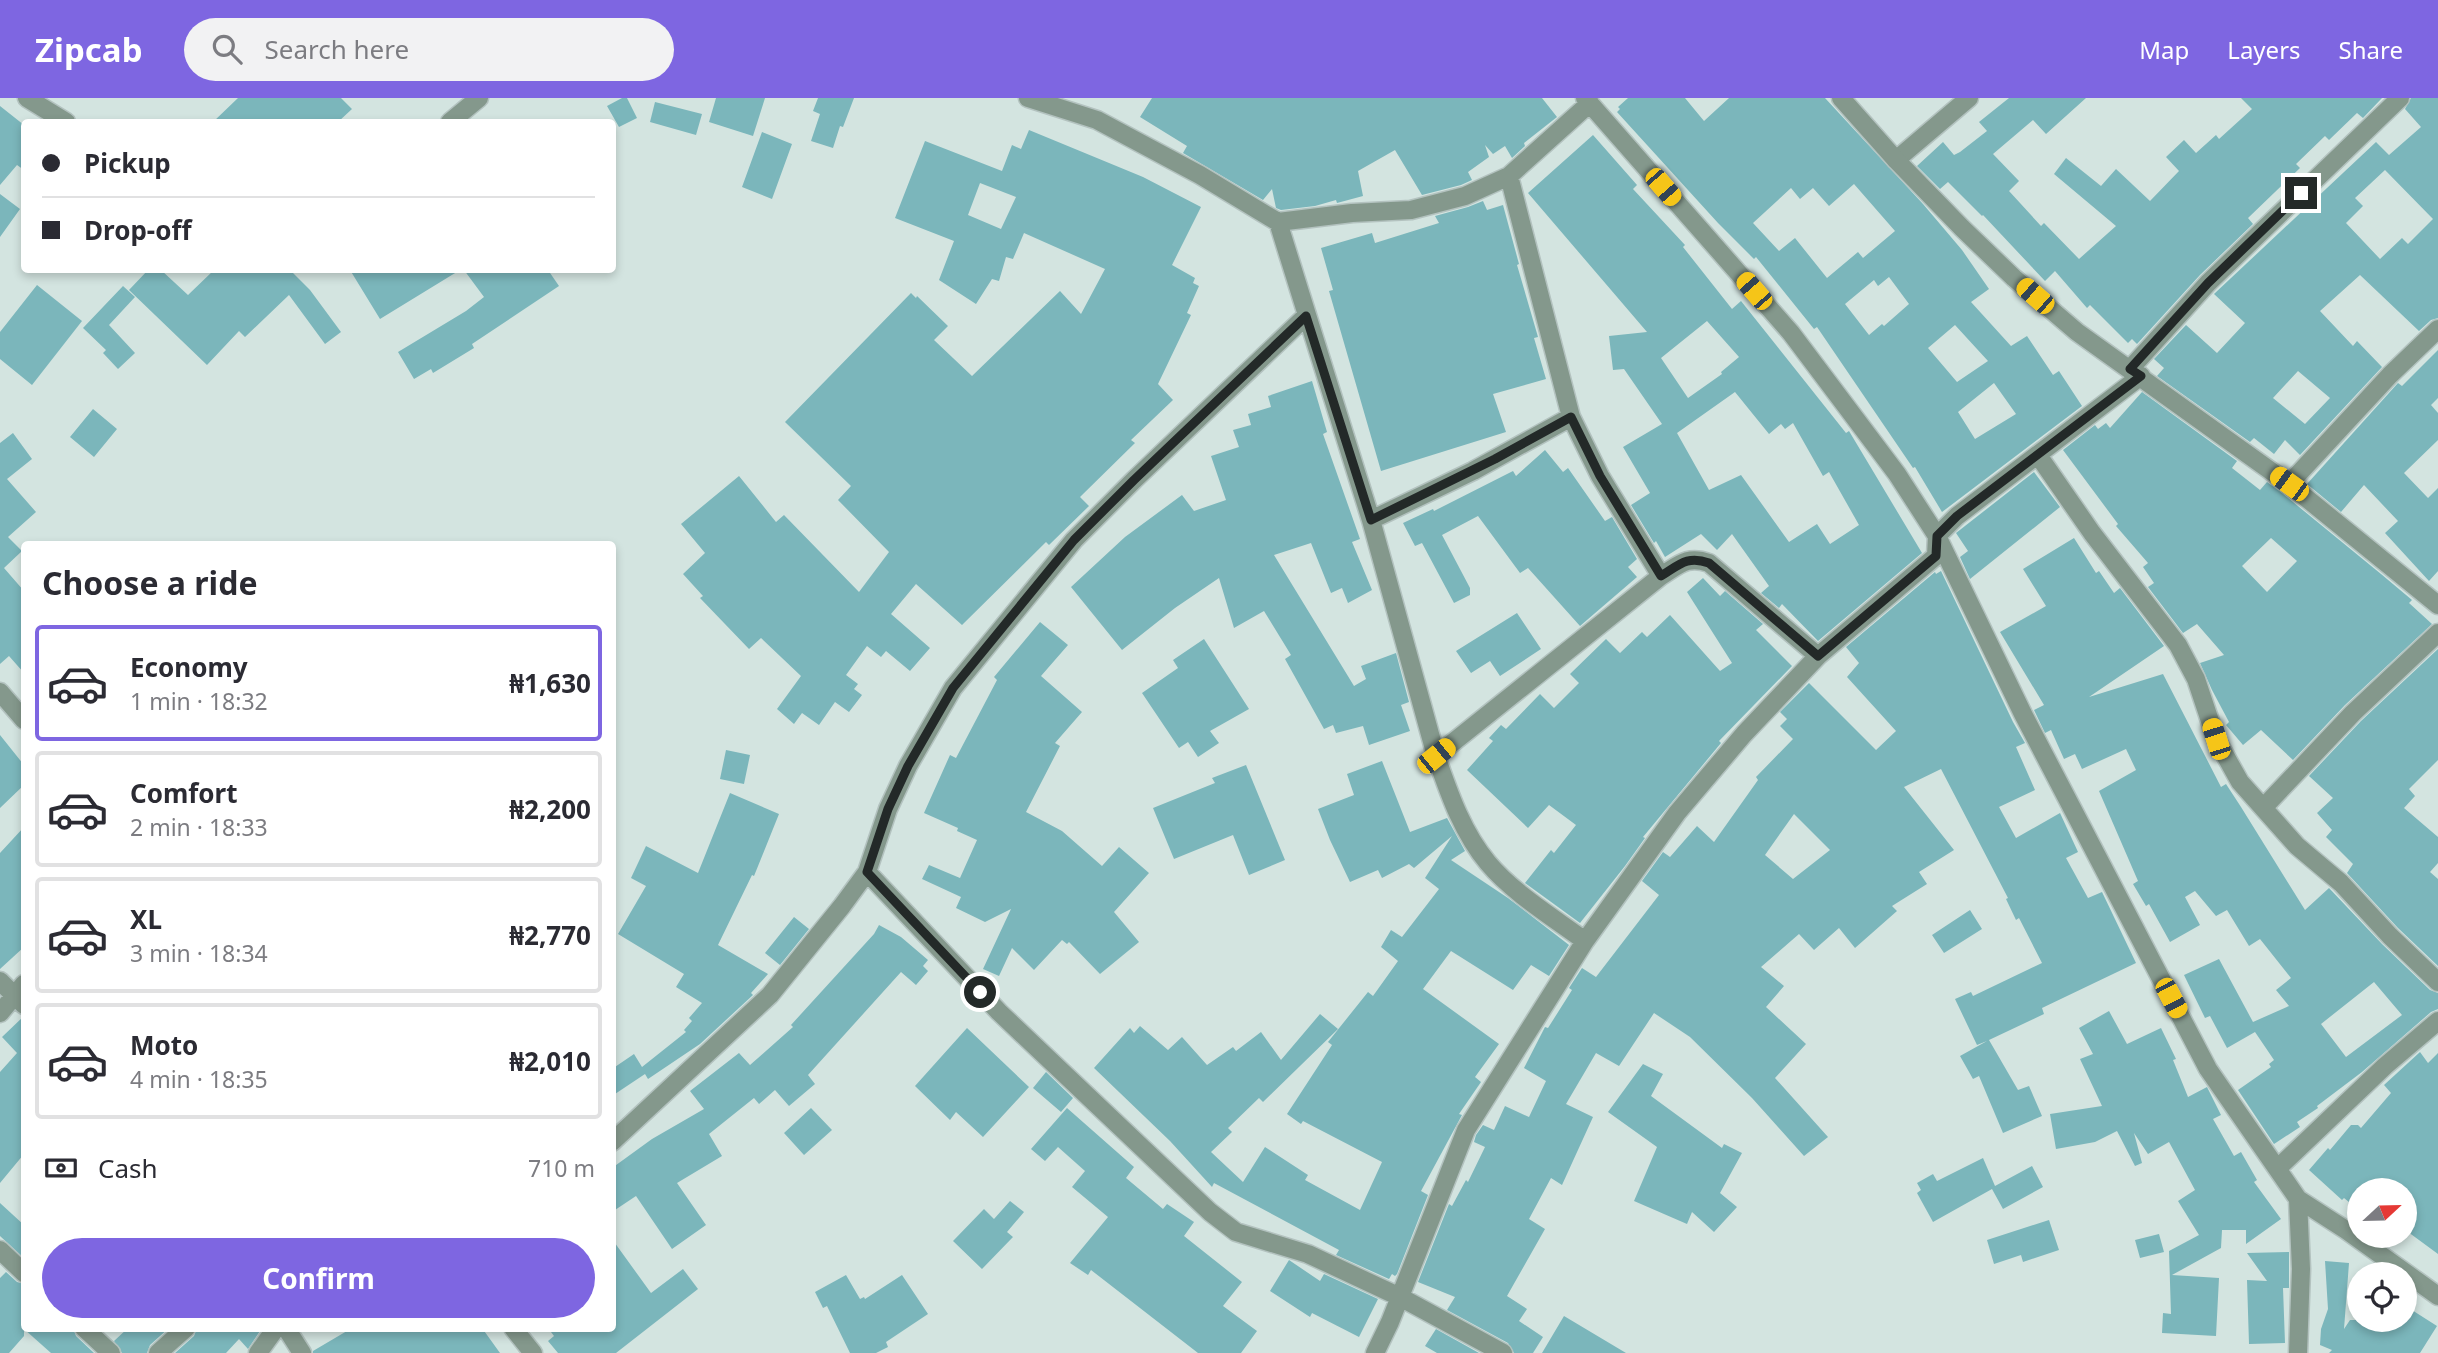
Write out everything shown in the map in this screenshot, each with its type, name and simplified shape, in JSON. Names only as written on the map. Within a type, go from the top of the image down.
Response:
[{"type":"street","points":[[27,98],[61,119]]},
{"type":"street","points":[[454,119],[479,98]]},
{"type":"street","points":[[1028,98],[1097,120],[1278,222],[1352,213],[1411,210],[1465,196],[1509,176],[1588,101],[1791,333],[1897,474],[1937,536],[2023,714],[2208,1069],[2298,1199],[2438,1296]]},
{"type":"street","points":[[1841,98],[1896,160],[2014,278],[2077,332],[2289,484],[2438,605]]},
{"type":"street","points":[[1896,160],[1969,98]]},
{"type":"street","points":[[1375,1353],[1390,1322],[1466,1130],[1585,941],[1676,813],[1744,734],[1818,656],[1936,556],[1937,536],[1957,516],[2038,455],[2136,373],[2208,283],[2400,98]]},
{"type":"street","points":[[1509,176],[1571,417],[1600,476],[1661,576]]},
{"type":"street","points":[[1278,222],[1371,520],[1447,790],[1468,834],[1488,864],[1525,897],[1585,941]]},
{"type":"street","points":[[616,1138],[770,995],[842,906],[867,872],[888,809],[908,766],[953,688],[1074,540],[1306,316]]},
{"type":"street","points":[[2289,484],[2390,375],[2438,329]]},
{"type":"street","points":[[1371,520],[1484,465],[1571,417]]},
{"type":"street","points":[[2038,455],[2092,533],[2178,645],[2196,679],[2216,739],[2240,782],[2297,846],[2341,883],[2438,982]]},
{"type":"street","points":[[1436,756],[1661,576],[1687,560],[1696,558],[1709,563],[1818,656]]},
{"type":"street","points":[[2263,808],[2353,713],[2438,633]]},
{"type":"street","points":[[0,692],[21,716]]},
{"type":"street","points":[[867,872],[999,1012],[1210,1212],[1236,1231],[1308,1254],[1399,1297],[1503,1353]]},
{"type":"street","points":[[0,981],[21,995],[0,1013]]},
{"type":"street","points":[[2278,1168],[2385,1066],[2438,1021]]},
{"type":"street","points":[[2298,1199],[2301,1269],[2298,1353]]},
{"type":"street","points":[[0,1250],[21,1270]]},
{"type":"street","points":[[88,1332],[111,1353]]},
{"type":"street","points":[[158,1353],[182,1332]]},
{"type":"street","points":[[258,1353],[273,1332]]},
{"type":"street","points":[[289,1332],[302,1353]]},
{"type":"street","points":[[516,1332],[533,1353]]},
{"type":"building","points":[[238,98],[341,98],[352,109],[341,119],[216,119]]},
{"type":"building","points":[[627,98],[637,118],[619,127],[607,106]]},
{"type":"building","points":[[716,98],[765,98],[753,136],[709,122]]},
{"type":"building","points":[[818,98],[854,98],[833,148],[811,141],[820,114],[813,111]]},
{"type":"building","points":[[1152,98],[1542,98],[1557,117],[1524,143],[1525,146],[1512,158],[1505,146],[1493,154],[1485,145],[1489,157],[1468,172],[1472,180],[1461,185],[1422,195],[1395,150],[1358,171],[1363,196],[1337,203],[1336,200],[1315,206],[1281,210],[1276,208],[1272,189],[1263,200],[1183,153],[1187,146],[1140,117]]},
{"type":"building","points":[[1628,98],[1685,98],[1704,121],[1729,98],[1825,98],[1962,250],[1989,289],[1971,302],[2011,346],[2027,336],[2053,375],[2059,371],[2082,406],[1942,512],[1915,467],[1913,468],[1817,327],[1814,329],[1756,257],[1754,259],[1718,223],[1617,112],[1620,109],[1618,107]],"holes":[[[1854,184],[1895,231],[1863,258],[1858,252],[1827,278],[1795,238],[1779,251],[1753,223],[1791,188],[1800,199],[1813,188],[1829,206]],[[1889,277],[1909,304],[1869,335],[1845,304],[1874,280],[1878,286]],[[1955,325],[1988,361],[1957,382],[1928,348]],[[1994,383],[2016,414],[1975,439],[1958,412]]]},
{"type":"building","points":[[2009,98],[2086,98],[2046,134],[2033,120],[1993,154],[2019,181],[2009,191],[2041,226],[2044,223],[2079,259],[2116,226],[2054,174],[2066,158],[2101,186],[2116,169],[2150,201],[2179,171],[2166,157],[2184,140],[2196,153],[2216,135],[2219,139],[2252,109],[2241,98],[2382,98],[2363,118],[2357,113],[2329,140],[2325,136],[2296,164],[2300,168],[2248,218],[2253,224],[2200,275],[2137,344],[2132,339],[2128,343],[2090,305],[2087,308],[2055,271],[2045,281],[1948,182],[1940,189],[1917,166],[1943,142],[1954,155],[1960,152],[1987,131],[1979,122]]},
{"type":"building","points":[[2411,98],[2438,98],[2438,318],[2431,320],[2419,331],[2360,275],[2320,311],[2353,346],[2357,341],[2382,367],[2300,455],[2285,440],[2274,454],[2254,438],[2250,442],[2157,376],[2164,368],[2154,359],[2186,325],[2217,353],[2245,323],[2214,294],[2376,142],[2389,155],[2421,127],[2405,109]],"holes":[[[2385,170],[2433,219],[2408,244],[2402,238],[2380,259],[2346,223],[2363,206],[2355,198]],[[2298,371],[2330,398],[2305,424],[2273,398]]]},
{"type":"building","points":[[655,102],[702,114],[696,135],[650,122]]},
{"type":"building","points":[[0,106],[21,123],[21,168],[17,165],[0,185]]},
{"type":"building","points":[[1029,130],[1143,177],[1201,207],[1172,265],[1195,278],[1193,283],[1199,286],[1187,313],[1191,315],[1158,384],[1173,400],[1131,440],[1135,443],[1080,497],[1089,506],[1049,545],[1046,542],[962,625],[916,584],[891,614],[930,648],[910,671],[886,651],[881,657],[867,646],[846,675],[858,684],[854,689],[862,695],[849,712],[835,702],[819,725],[802,713],[794,724],[777,709],[801,676],[761,638],[749,649],[700,598],[703,596],[683,574],[705,553],[681,524],[739,476],[776,522],[784,515],[859,592],[889,552],[838,500],[851,486],[785,422],[911,293],[948,326],[934,340],[972,376],[1060,291],[1081,314],[1105,269],[1024,233],[1013,259],[1006,257],[999,281],[992,279],[976,304],[939,280],[954,241],[895,218],[925,141],[1002,171],[1012,145],[1021,149]],"holes":[[[980,183],[1016,197],[1001,229],[968,215]]]},
{"type":"building","points":[[762,132],[792,144],[772,199],[742,187]]},
{"type":"building","points":[[1593,135],[1637,185],[1633,189],[1685,245],[1683,247],[1732,309],[1741,301],[1846,433],[1849,431],[1922,553],[1818,641],[1782,604],[1779,608],[1761,593],[1769,586],[1732,534],[1717,550],[1701,534],[1665,557],[1631,505],[1650,493],[1623,447],[1662,424],[1624,369],[1613,370],[1609,336],[1647,332],[1528,193]],"holes":[[[1707,321],[1739,357],[1721,372],[1722,374],[1688,398],[1661,358]],[[1735,392],[1769,434],[1781,424],[1785,429],[1793,423],[1823,476],[1829,472],[1859,525],[1830,544],[1817,524],[1789,542],[1741,475],[1709,490],[1677,433]]]},
{"type":"building","points":[[0,194],[20,209],[0,237]]},
{"type":"building","points":[[1483,201],[1487,210],[1503,205],[1538,337],[1534,338],[1546,379],[1493,394],[1506,432],[1381,471],[1329,291],[1333,290],[1321,248],[1372,233],[1375,243],[1439,223],[1435,216]]},
{"type":"building","points":[[145,273],[164,273],[188,295],[211,273],[293,273],[310,290],[341,332],[325,344],[289,295],[245,337],[239,331],[207,365],[129,290]]},
{"type":"building","points":[[352,273],[455,273],[380,319]]},
{"type":"building","points":[[466,273],[550,273],[559,286],[472,344],[474,348],[433,373],[431,369],[414,379],[398,352],[484,297]]},
{"type":"building","points":[[37,285],[82,321],[32,385],[0,359],[0,332]]},
{"type":"building","points":[[123,286],[135,297],[109,325],[135,353],[118,369],[103,353],[106,350],[83,328]]},
{"type":"building","points":[[2438,350],[2438,398],[2431,405],[2438,413],[2438,440],[2404,473],[2428,498],[2438,488],[2438,571],[2429,581],[2385,533],[2398,521],[2364,485],[2341,512],[2307,484],[2398,383],[2402,386]]},
{"type":"building","points":[[1312,381],[1327,432],[1323,434],[1360,539],[1352,542],[1372,590],[1348,603],[1342,588],[1331,593],[1311,543],[1274,555],[1354,686],[1366,679],[1361,666],[1396,653],[1409,702],[1401,705],[1410,731],[1369,745],[1363,726],[1336,733],[1333,725],[1324,729],[1285,659],[1291,655],[1264,611],[1234,628],[1219,578],[1175,608],[1122,650],[1071,587],[1125,537],[1182,495],[1194,511],[1226,500],[1211,456],[1239,447],[1233,430],[1251,425],[1248,414],[1271,407],[1268,396]]},
{"type":"building","points":[[2142,392],[2237,461],[2232,468],[2260,490],[2267,482],[2282,493],[2412,600],[2409,603],[2432,624],[2345,705],[2293,760],[2261,730],[2243,745],[2226,725],[2229,722],[2200,663],[2224,655],[2197,624],[2183,633],[2148,587],[2154,583],[2143,567],[2148,563],[2116,526],[2118,524],[2063,450],[2095,425],[2098,429],[2106,423],[2110,428]],"holes":[[[2271,538],[2297,561],[2267,592],[2242,566]]]},
{"type":"building","points":[[93,409],[117,429],[94,457],[70,437]]},
{"type":"building","points":[[13,433],[32,459],[7,479],[36,512],[8,537],[21,552],[4,568],[21,588],[21,670],[9,656],[0,664],[0,443]]},
{"type":"building","points":[[1545,450],[1563,472],[1568,468],[1605,521],[1612,517],[1637,559],[1628,567],[1637,577],[1580,626],[1528,568],[1520,573],[1478,516],[1442,535],[1470,588],[1470,595],[1454,603],[1422,543],[1415,546],[1403,523],[1433,509],[1434,511],[1513,471],[1516,476]]},
{"type":"building","points":[[2034,472],[2060,507],[1970,579],[1960,557],[1968,551],[1956,533]]},
{"type":"building","points":[[2074,538],[2096,573],[2099,571],[2114,593],[2120,588],[2164,646],[2089,697],[2163,674],[2221,787],[2226,784],[2305,910],[2329,888],[2382,944],[2430,990],[2438,993],[2438,1009],[2317,1106],[2318,1108],[2297,1122],[2300,1127],[2274,1144],[2238,1090],[2271,1067],[2269,1064],[2274,1060],[2255,1032],[2227,1048],[2210,1016],[2205,1018],[2184,975],[2219,959],[2253,1022],[2289,1006],[2276,990],[2291,978],[2260,939],[2249,946],[2227,910],[2216,916],[2195,891],[2185,897],[2200,925],[2170,942],[2149,904],[2146,906],[2133,884],[2138,881],[2099,791],[2136,770],[2126,749],[2082,769],[2075,754],[2064,759],[2051,730],[2045,733],[2034,710],[2044,705],[2000,632],[2046,606],[2023,569]],"holes":[[[2374,982],[2402,1015],[2346,1057],[2321,1024]]]},
{"type":"building","points":[[1941,571],[2025,743],[2016,747],[2035,790],[1999,807],[2016,838],[2060,813],[2078,852],[2066,858],[2088,898],[2102,892],[2136,963],[2042,1008],[2044,1014],[1989,1040],[2018,1090],[2029,1086],[2042,1116],[2003,1133],[1979,1076],[1973,1079],[1960,1056],[1987,1041],[1977,1045],[1955,999],[1971,992],[1973,996],[2042,963],[2019,918],[2016,920],[2006,899],[2008,898],[1941,769],[1904,787],[1954,850],[1919,872],[1927,884],[1892,906],[1897,911],[1855,948],[1839,928],[1814,950],[1799,934],[1761,967],[1784,986],[1766,1007],[1806,1044],[1775,1078],[1828,1137],[1804,1156],[1752,1098],[1690,1037],[1654,1013],[1619,1066],[1596,1053],[1566,1104],[1593,1117],[1562,1185],[1551,1178],[1529,1219],[1545,1229],[1507,1296],[1527,1309],[1519,1321],[1543,1337],[1533,1353],[1514,1353],[1508,1343],[1447,1310],[1455,1297],[1418,1282],[1449,1204],[1452,1206],[1466,1180],[1468,1182],[1485,1147],[1474,1142],[1476,1135],[1483,1125],[1494,1130],[1505,1106],[1529,1117],[1546,1081],[1524,1068],[1545,1027],[1548,1028],[1572,990],[1569,988],[1582,968],[1596,977],[1659,895],[1642,881],[1663,852],[1670,857],[1697,826],[1714,842],[1758,780],[1756,777],[1793,739],[1780,726],[1787,719],[1780,712],[1809,683],[1876,750],[1896,731],[1847,677],[1859,663],[1846,647],[1935,572],[1936,574]],"holes":[[[1794,814],[1830,850],[1793,879],[1765,855]]]},
{"type":"building","points":[[1703,578],[1720,596],[1725,591],[1763,624],[1756,630],[1792,666],[1719,741],[1721,743],[1643,837],[1645,838],[1625,866],[1580,923],[1525,883],[1551,850],[1554,853],[1576,825],[1549,805],[1528,828],[1467,770],[1493,741],[1489,738],[1501,725],[1506,729],[1540,694],[1554,708],[1579,683],[1570,674],[1606,639],[1620,653],[1642,632],[1647,637],[1670,615],[1720,671],[1732,663],[1687,592]]},
{"type":"building","points":[[1517,613],[1541,649],[1500,676],[1490,661],[1471,673],[1456,651]]},
{"type":"building","points":[[1040,622],[1068,645],[1041,676],[1082,712],[1055,743],[1060,746],[1026,812],[1062,831],[1102,866],[1119,847],[1149,873],[1114,912],[1139,942],[1100,974],[1069,942],[1067,944],[1062,940],[1034,970],[1012,948],[999,976],[983,969],[1011,909],[985,922],[956,908],[961,897],[922,879],[929,865],[960,878],[977,840],[924,813],[950,755],[956,758],[997,680],[994,677]]},
{"type":"building","points":[[1204,639],[1249,709],[1210,731],[1219,743],[1198,757],[1188,742],[1179,748],[1142,693],[1178,668],[1173,660]]},
{"type":"building","points":[[2438,649],[2438,760],[2409,789],[2415,796],[2404,808],[2438,837],[2438,863],[2430,872],[2438,879],[2438,966],[2347,873],[2353,864],[2326,837],[2332,830],[2317,813],[2333,798],[2309,776],[2361,721]]},
{"type":"building","points":[[0,735],[21,761],[21,788],[0,808]]},
{"type":"building","points":[[726,750],[750,755],[744,784],[720,779]]},
{"type":"building","points":[[1382,761],[1410,832],[1447,818],[1465,851],[1451,860],[1508,898],[1569,945],[1549,976],[1531,965],[1513,990],[1451,951],[1423,989],[1499,1044],[1475,1077],[1481,1082],[1459,1114],[1462,1115],[1421,1191],[1428,1195],[1397,1274],[1392,1274],[1389,1279],[1336,1255],[1339,1250],[1214,1183],[1212,1187],[1170,1141],[1094,1068],[1130,1028],[1134,1033],[1140,1026],[1168,1050],[1182,1037],[1207,1065],[1233,1047],[1236,1051],[1261,1032],[1281,1060],[1320,1014],[1338,1029],[1263,1102],[1259,1098],[1228,1128],[1232,1132],[1211,1152],[1243,1182],[1265,1147],[1308,1175],[1305,1180],[1360,1210],[1382,1162],[1303,1121],[1301,1124],[1287,1114],[1332,1045],[1328,1042],[1368,992],[1373,996],[1398,961],[1381,947],[1391,930],[1402,937],[1439,889],[1425,878],[1452,836],[1414,868],[1409,864],[1382,878],[1378,870],[1350,882],[1330,840],[1318,809],[1354,795],[1347,774]]},
{"type":"building","points":[[1246,765],[1285,860],[1249,875],[1233,835],[1174,859],[1153,808],[1215,783],[1212,778]]},
{"type":"building","points":[[730,793],[779,814],[754,876],[752,875],[718,945],[768,974],[751,993],[753,995],[700,1044],[648,1079],[645,1074],[616,1093],[616,1066],[634,1054],[642,1067],[686,1032],[684,1030],[692,1021],[689,1018],[702,1003],[676,987],[684,974],[618,934],[646,886],[631,878],[646,846],[698,873]]},
{"type":"building","points":[[21,830],[21,950],[0,969],[0,853]]},
{"type":"building","points":[[1970,910],[1982,929],[1944,953],[1932,935]]},
{"type":"building","points":[[794,917],[809,929],[780,965],[765,953]]},
{"type":"building","points":[[879,925],[901,937],[928,960],[923,966],[928,971],[916,985],[901,972],[808,1075],[815,1084],[789,1106],[775,1090],[759,1104],[754,1098],[709,1134],[722,1156],[677,1183],[706,1225],[672,1249],[636,1196],[616,1209],[616,1165],[652,1139],[704,1109],[690,1091],[739,1053],[750,1065],[793,1027],[791,1025],[874,934]]},
{"type":"building","points":[[2109,1011],[2127,1044],[2161,1028],[2176,1059],[2173,1060],[2188,1097],[2207,1087],[2221,1115],[2213,1119],[2234,1156],[2241,1152],[2257,1180],[2254,1182],[2281,1219],[2246,1244],[2246,1230],[2222,1230],[2221,1248],[2172,1275],[2219,1278],[2216,1336],[2162,1333],[2163,1313],[2171,1314],[2169,1251],[2199,1235],[2178,1201],[2195,1190],[2169,1142],[2148,1154],[2134,1133],[2142,1163],[2135,1166],[2117,1131],[2095,1142],[2056,1149],[2050,1114],[2102,1106],[2080,1059],[2093,1054],[2079,1028]]},
{"type":"building","points":[[21,1019],[21,1158],[0,1183],[0,1072],[17,1053],[2,1037]]},
{"type":"building","points":[[967,1028],[1029,1087],[983,1137],[956,1112],[950,1120],[915,1086]]},
{"type":"building","points":[[2420,1052],[2428,1063],[2438,1053],[2438,1254],[2417,1239],[2417,1178],[2347,1178],[2347,1200],[2344,1198],[2342,1200],[2309,1170],[2351,1125],[2361,1128],[2391,1093],[2384,1085]]},
{"type":"building","points":[[1643,1064],[1663,1074],[1651,1096],[1722,1148],[1724,1144],[1742,1153],[1720,1193],[1737,1207],[1714,1232],[1692,1212],[1687,1224],[1634,1201],[1657,1147],[1608,1112]]},
{"type":"building","points":[[1046,1072],[1073,1098],[1061,1112],[1033,1088]]},
{"type":"building","points":[[811,1108],[832,1130],[804,1155],[784,1133]]},
{"type":"building","points":[[1067,1108],[1134,1167],[1126,1178],[1163,1209],[1167,1204],[1194,1222],[1184,1236],[1242,1282],[1223,1306],[1257,1331],[1241,1353],[1198,1353],[1091,1270],[1088,1275],[1070,1263],[1108,1217],[1072,1187],[1085,1171],[1058,1147],[1045,1161],[1031,1149]]},
{"type":"building","points":[[1983,1158],[1995,1186],[2032,1166],[2043,1187],[2003,1209],[1992,1189],[1933,1222],[1917,1193],[1921,1190],[1917,1183],[1933,1174],[1937,1181]]},
{"type":"building","points":[[1010,1201],[1024,1212],[1007,1232],[1013,1237],[982,1269],[953,1241],[984,1209],[994,1219]]},
{"type":"building","points":[[0,1203],[21,1222],[21,1255],[0,1236]]},
{"type":"building","points":[[2049,1220],[2059,1250],[2023,1262],[2021,1255],[1994,1264],[1987,1240]]},
{"type":"building","points":[[2159,1234],[2164,1252],[2140,1258],[2135,1240]]},
{"type":"building","points":[[616,1245],[651,1293],[683,1269],[698,1289],[616,1353],[558,1353],[548,1341],[554,1336],[551,1332],[616,1332]]},
{"type":"building","points":[[2289,1252],[2289,1288],[2283,1288],[2285,1343],[2249,1344],[2247,1280],[2267,1281],[2247,1253]]},
{"type":"building","points":[[1289,1260],[1320,1281],[1324,1274],[1378,1299],[1359,1337],[1312,1313],[1310,1317],[1270,1291]]},
{"type":"building","points":[[2325,1261],[2347,1263],[2344,1329],[2347,1324],[2347,1332],[2417,1332],[2417,1313],[2437,1326],[2420,1353],[2329,1353],[2332,1350],[2320,1345],[2321,1329],[2328,1309]]},
{"type":"building","points":[[6,1272],[21,1283],[21,1332],[24,1332],[24,1336],[9,1353],[0,1353],[0,1278]]},
{"type":"building","points":[[846,1275],[860,1299],[865,1299],[902,1275],[928,1314],[886,1342],[888,1347],[876,1353],[850,1353],[827,1306],[823,1308],[815,1292]]},
{"type":"building","points":[[1564,1316],[1626,1353],[1542,1353]]},
{"type":"building","points":[[1436,1329],[1479,1353],[1437,1353],[1425,1346]]},
{"type":"building","points":[[27,1332],[74,1332],[94,1353],[51,1353]]},
{"type":"building","points":[[124,1332],[165,1332],[150,1345],[147,1353],[122,1353],[114,1341]]},
{"type":"building","points":[[196,1332],[259,1332],[248,1349],[239,1339],[226,1353],[175,1353]]},
{"type":"building","points":[[345,1332],[485,1332],[500,1353],[313,1353]]},
{"type":"route","points":[[980,992],[867,872],[888,809],[908,766],[953,688],[1074,540],[1306,316],[1371,520],[1495,459],[1571,417],[1600,476],[1661,576],[1687,560],[1696,558],[1709,563],[1818,656],[1936,556],[1937,536],[1957,516],[2141,376],[2130,369],[2208,283],[2301,193]]}]
